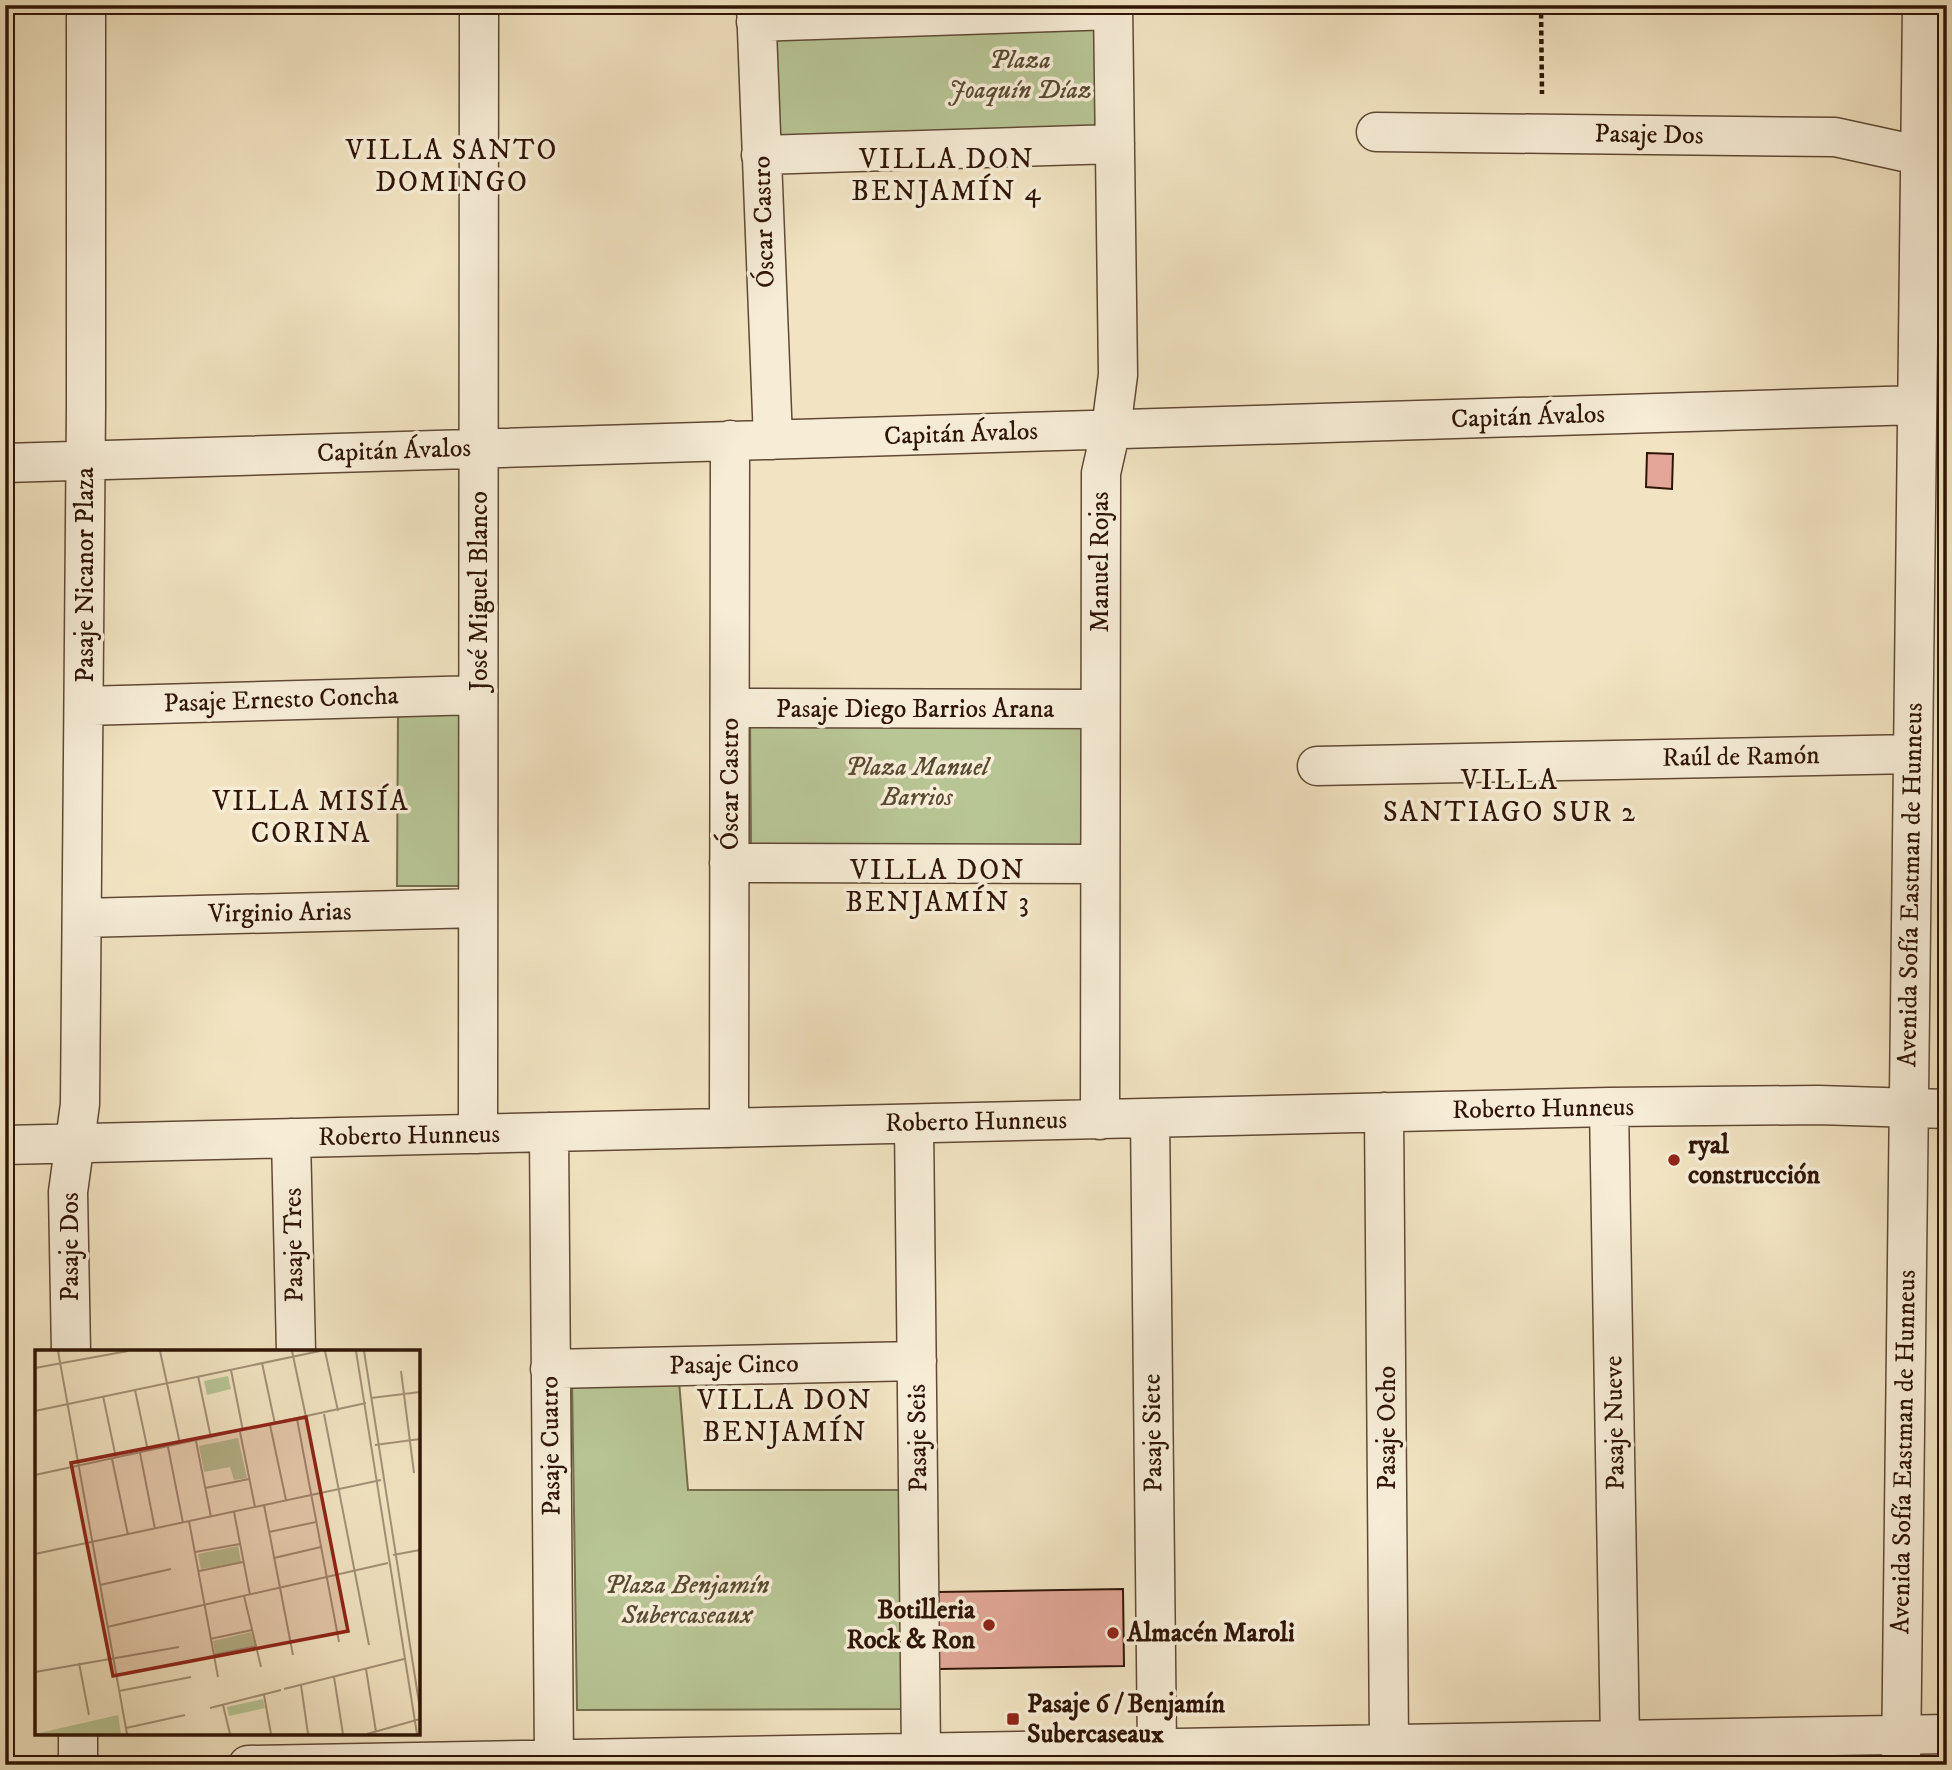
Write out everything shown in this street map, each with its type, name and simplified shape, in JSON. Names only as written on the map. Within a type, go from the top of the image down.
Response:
[{"type":"street","name":"Pasaje Nicanor Plaza","points":[[74,1143],[80,1104],[82,918],[86,5]]},
{"type":"street","name":"José Miguel Blanco","points":[[478,1134],[479,5]]},
{"type":"street","name":"Avenida Sofía Eastman de Hunneus","points":[[1901,1749],[1917,405],[1933,158],[1922,5]]},
{"type":"street","points":[[756,13],[1113,7]]},
{"type":"street","name":"Manuel Rojas","points":[[1100,1120],[1101,473],[1111,429],[1118,375],[1113,7]]},
{"type":"street","name":"Óscar Castro","points":[[756,13],[773,440]]},
{"type":"street","name":"Pasaje Dos","points":[[1376,132],[1835,137],[1933,158]]},
{"type":"street","points":[[761,155],[1115,144]]},
{"type":"street","name":"Capitán Ávalos","points":[[5,463],[1917,405]]},
{"type":"street","name":"Óscar Castro","points":[[729,1128],[730,440]]},
{"type":"street","name":"Pasaje Ernesto Concha","points":[[84,706],[478,695]]},
{"type":"street","name":"Pasaje Diego Barrios Arana","points":[[730,708],[1100,709]]},
{"type":"street","name":"Raúl de Ramón","points":[[1317,766],[1913,754]]},
{"type":"street","points":[[729,863],[1100,864]]},
{"type":"street","name":"Virginio Arias","points":[[82,918],[478,908]]},
{"type":"street","name":"Roberto Hunneus","points":[[5,1145],[1609,1107],[1818,1105],[1947,1110]]},
{"type":"street","name":"Pasaje Nueve","points":[[1609,1107],[1620,1740]]},
{"type":"street","name":"Pasaje Ocho","points":[[1384,1112],[1390,1744]]},
{"type":"street","name":"Pasaje Siete","points":[[1150,1118],[1157,1748]]},
{"type":"street","name":"Pasaje Seis","points":[[914,1124],[922,1752]]},
{"type":"street","name":"Pasaje Cuatro","points":[[536,1761],[550,1368],[549,1132]]},
{"type":"street","name":"Pasaje Tres","points":[[291,1138],[296,1350]]},
{"type":"street","name":"Pasaje Dos","points":[[71,1350],[68,1192],[74,1143]]},
{"type":"street","name":"Pasaje Cinco","points":[[550,1368],[917,1361]]},
{"type":"street","points":[[248,1765],[265,1765],[305,1748],[536,1761],[795,1759],[922,1752],[1056,1757],[1157,1748],[1319,1755],[1390,1744],[1583,1752],[1620,1740],[1901,1749],[1947,1734]]},
{"type":"street","points":[[78,1735],[78,1765]]},
{"type":"path","points":[[1541,5],[1542,133]]},
{"type":"green space","name":"Plaza Joaquín Díaz","points":[[1095,17],[1096,127],[772,141],[768,32]]},
{"type":"green space","points":[[398,711],[470,712],[469,886],[397,886]]},
{"type":"green space","name":"Plaza Manuel Barrios","points":[[1083,718],[1083,845],[751,846],[750,719]]},
{"type":"green space","name":"Plaza Benjamín Subercaseaux","points":[[572,1379],[679,1381],[688,1490],[902,1490],[902,1709],[577,1710]]},
{"type":"building","points":[[1647,453],[1673,454],[1672,489],[1646,487]]},
{"type":"building","points":[[1123,1589],[1124,1666],[939,1669],[938,1592]]},
{"type":"place","name":"ryal construcción","points":[[1674,1160]]},
{"type":"place","name":"Botilleria Rock & Ron","points":[[989,1625]]},
{"type":"place","name":"Almacén Maroli","points":[[1113,1633]]},
{"type":"place","name":"Pasaje 6 / Benjamín Subercaseaux","points":[[1013,1719]]},
{"type":"district","name":"VILLA SANTO DOMINGO","points":[[452,166]]},
{"type":"district","name":"VILLA DON BENJAMÍN 4","points":[[947,175]]},
{"type":"district","name":"VILLA SANTIAGO SUR 2","points":[[1510,796]]},
{"type":"district","name":"VILLA MISÍA CORINA","points":[[311,817]]},
{"type":"district","name":"VILLA DON BENJAMÍN 3","points":[[938,886]]},
{"type":"district","name":"VILLA DON BENJAMÍN","points":[[785,1416]]}]
